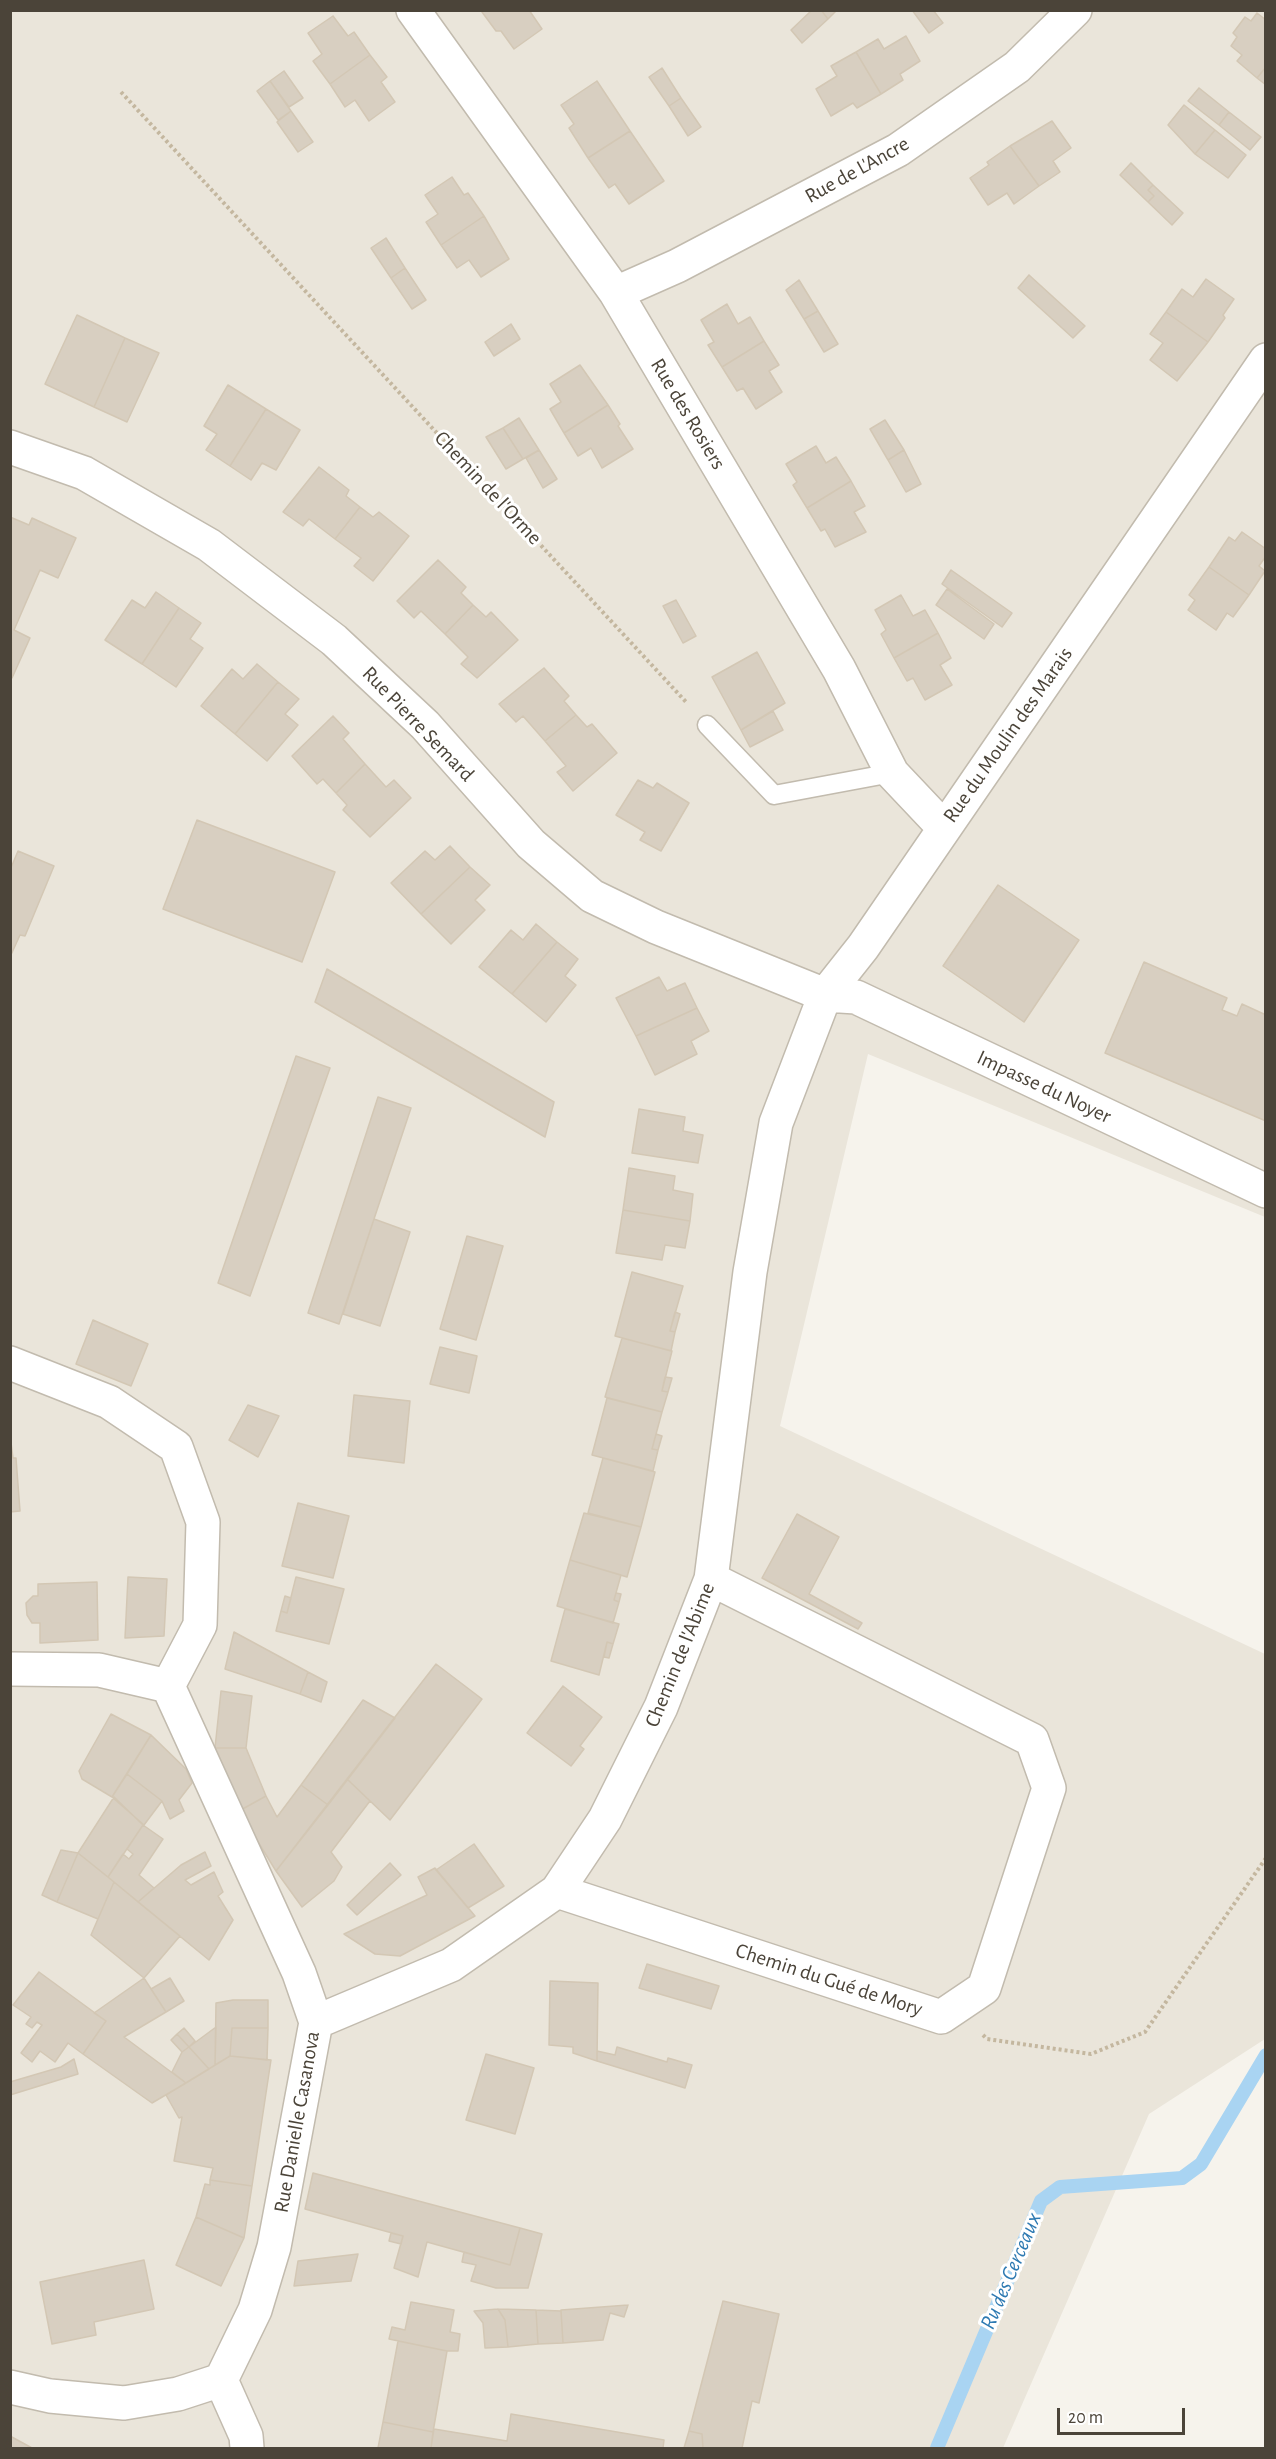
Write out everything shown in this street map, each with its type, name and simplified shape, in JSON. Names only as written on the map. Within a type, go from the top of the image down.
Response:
[{"type":"street","name":"Rue des Rosiers","points":[[413,10],[616,293],[839,669],[892,773],[944,828]]},
{"type":"street","name":"Rue de L'Ancre","points":[[616,293],[677,266],[898,150],[1017,67],[1075,10]]},
{"type":"street","name":"Rue du Moulin des Marais","points":[[776,1123],[825,995],[863,947],[1266,360]]},
{"type":"street","name":"Rue Pierre Semard","points":[[10,447],[84,473],[209,545],[325,633],[425,725],[531,844],[592,896],[656,927],[825,995]]},
{"type":"street","name":"Impasse du Noyer","points":[[825,995],[856,997],[1264,1186]]},
{"type":"street","name":"Chemin de l'Abime","points":[[316,2022],[451,1965],[557,1891],[605,1819],[661,1707],[711,1579],[750,1272],[776,1123]]},
{"type":"street","points":[[10,1363],[109,1402],[176,1447],[203,1522],[200,1625],[168,1686],[99,1670],[10,1669]]},
{"type":"street","name":"Chemin du Gué de Mory","points":[[557,1891],[941,2017],[984,1988],[1049,1788],[1032,1740],[711,1579]]},
{"type":"street","name":"Rue Danielle Casanova","points":[[168,1686],[299,1973],[316,2022],[274,2247],[255,2310],[220,2380]]},
{"type":"street","points":[[10,2387],[50,2396],[124,2403],[178,2394],[220,2380],[246,2436],[247,2448]]},
{"type":"lane","points":[[707,725],[774,795],[892,773]]},
{"type":"path","name":"Chemin de l'Orme","points":[[121,92],[707,725]]},
{"type":"path","points":[[955,2007],[987,2039],[1090,2054],[1145,2032],[1266,1858]]},
{"type":"shaded area","points":[[11,11],[1265,11],[1265,1217],[868,1054],[780,1426],[1265,1654],[1265,2039],[1149,2114],[1003,2448],[11,2448]]},
{"type":"building","points":[[484,10],[529,10],[542,29],[514,49],[501,31],[496,31],[482,12]]},
{"type":"building","points":[[812,10],[821,10],[828,19],[802,43],[791,30]]},
{"type":"building","points":[[821,10],[837,10],[828,19]]},
{"type":"building","points":[[912,10],[933,10],[943,23],[929,33]]},
{"type":"building","points":[[1257,13],[1266,20],[1266,67],[1257,78],[1237,61],[1242,55],[1231,46],[1237,37],[1233,33],[1245,17],[1251,21]]},
{"type":"building","points":[[333,16],[348,36],[354,32],[370,55],[330,84],[313,61],[322,54],[308,33]]},
{"type":"building","points":[[906,36],[920,61],[900,74],[903,80],[881,94],[856,52],[878,39],[884,49]]},
{"type":"building","points":[[856,52],[881,94],[857,108],[853,103],[831,116],[816,89],[837,76],[831,66]]},
{"type":"building","points":[[370,55],[387,77],[381,82],[395,102],[369,121],[355,100],[345,107],[330,84]]},
{"type":"building","points":[[1266,67],[1266,85],[1257,78]]},
{"type":"building","points":[[662,68],[681,98],[669,106],[649,77]]},
{"type":"building","points":[[284,71],[303,98],[289,107],[270,81]]},
{"type":"building","points":[[270,81],[291,111],[278,120],[257,91]]},
{"type":"building","points":[[597,81],[630,131],[588,158],[569,128],[574,124],[561,105]]},
{"type":"building","points":[[1199,88],[1229,112],[1219,125],[1188,101]]},
{"type":"building","points":[[681,98],[701,127],[688,136],[669,106]]},
{"type":"building","points":[[1184,105],[1215,130],[1195,154],[1168,125]]},
{"type":"building","points":[[291,111],[313,142],[298,152],[277,122]]},
{"type":"building","points":[[1229,112],[1261,137],[1250,150],[1219,125]]},
{"type":"building","points":[[1052,121],[1071,148],[1053,161],[1060,172],[1039,186],[1010,146]]},
{"type":"building","points":[[1215,130],[1246,155],[1228,178],[1195,154]]},
{"type":"building","points":[[630,131],[664,181],[629,204],[615,184],[609,188],[588,158]]},
{"type":"building","points":[[1010,146],[1039,186],[1014,204],[1007,193],[988,205],[970,178],[989,165],[987,162]]},
{"type":"building","points":[[1131,163],[1153,185],[1148,190],[1154,196],[1148,202],[1120,175]]},
{"type":"building","points":[[452,177],[464,195],[468,193],[484,216],[441,245],[426,222],[438,214],[425,195]]},
{"type":"building","points":[[1153,185],[1183,213],[1172,225],[1148,202],[1154,196],[1148,190]]},
{"type":"building","points":[[484,216],[509,259],[481,277],[469,260],[457,268],[441,245]]},
{"type":"building","points":[[386,238],[405,268],[391,278],[371,248]]},
{"type":"building","points":[[405,268],[426,300],[412,309],[391,278]]},
{"type":"building","points":[[1029,275],[1085,326],[1073,338],[1018,288]]},
{"type":"building","points":[[1206,279],[1234,299],[1223,315],[1225,318],[1208,342],[1166,312],[1182,289],[1193,297]]},
{"type":"building","points":[[799,280],[818,311],[804,319],[786,290]]},
{"type":"building","points":[[727,304],[738,324],[750,317],[764,341],[722,367],[708,345],[714,342],[701,320]]},
{"type":"building","points":[[818,311],[838,344],[824,352],[804,319]]},
{"type":"building","points":[[1166,312],[1208,342],[1177,381],[1150,360],[1163,343],[1150,334]]},
{"type":"building","points":[[77,315],[125,338],[94,407],[45,384]]},
{"type":"building","points":[[511,324],[520,339],[494,356],[485,342]]},
{"type":"building","points":[[125,338],[159,353],[127,422],[94,407]]},
{"type":"building","points":[[764,341],[779,365],[769,371],[782,392],[756,409],[743,388],[737,391],[722,367]]},
{"type":"building","points":[[580,365],[608,405],[564,433],[550,409],[561,402],[550,384]]},
{"type":"building","points":[[228,385],[266,409],[230,466],[206,450],[217,434],[204,426]]},
{"type":"building","points":[[608,405],[633,449],[602,468],[591,448],[578,456],[564,433]]},
{"type":"building","points":[[266,409],[300,430],[276,470],[262,463],[251,480],[230,466]]},
{"type":"building","points":[[519,418],[539,450],[523,459],[503,428]]},
{"type":"building","points":[[885,420],[904,450],[888,460],[870,429]]},
{"type":"building","points":[[503,428],[523,459],[506,469],[486,437]]},
{"type":"building","points":[[816,446],[826,463],[836,457],[851,481],[807,508],[793,485],[797,482],[786,464]]},
{"type":"building","points":[[539,450],[557,479],[543,488],[526,458]]},
{"type":"building","points":[[904,450],[921,484],[906,492],[888,460]]},
{"type":"building","points":[[319,467],[349,490],[346,496],[360,507],[335,539],[309,519],[303,526],[283,512]]},
{"type":"building","points":[[851,481],[865,506],[854,512],[866,532],[835,547],[825,529],[821,531],[807,508]]},
{"type":"building","points":[[360,507],[373,517],[379,512],[409,536],[373,581],[354,566],[361,558],[335,539]]},
{"type":"building","points":[[10,517],[29,525],[32,518],[76,538],[58,578],[40,570],[14,630],[30,638],[12,678]]},
{"type":"building","points":[[1242,532],[1266,549],[1266,556],[1259,566],[1265,571],[1249,595],[1209,567],[1229,537],[1235,541]]},
{"type":"building","points":[[438,560],[466,587],[461,593],[473,605],[445,634],[421,611],[414,618],[397,601]]},
{"type":"building","points":[[1209,567],[1249,595],[1233,617],[1227,613],[1216,630],[1188,610],[1195,600],[1189,595]]},
{"type":"building","points":[[951,570],[1012,613],[1002,627],[942,584]]},
{"type":"building","points":[[947,589],[994,624],[984,639],[936,605]]},
{"type":"building","points":[[156,592],[179,608],[142,664],[105,640],[132,600],[145,608]]},
{"type":"building","points":[[901,595],[913,616],[925,610],[938,633],[894,658],[881,634],[886,630],[875,610]]},
{"type":"building","points":[[676,600],[696,636],[683,643],[663,606]]},
{"type":"building","points":[[473,605],[486,617],[491,612],[518,640],[477,678],[461,664],[468,657],[445,634]]},
{"type":"building","points":[[179,608],[201,623],[190,639],[203,648],[176,687],[142,664]]},
{"type":"building","points":[[938,633],[951,658],[940,665],[952,685],[925,700],[913,678],[907,681],[894,658]]},
{"type":"building","points":[[757,652],[785,703],[741,730],[712,677]]},
{"type":"building","points":[[257,664],[278,682],[235,734],[201,706],[232,669],[243,679]]},
{"type":"building","points":[[544,668],[569,696],[564,701],[576,715],[545,741],[523,716],[516,722],[499,704]]},
{"type":"building","points":[[278,682],[299,699],[285,714],[298,725],[267,761],[235,734]]},
{"type":"building","points":[[773,711],[783,730],[750,747],[741,730]]},
{"type":"building","points":[[576,715],[587,727],[592,724],[617,753],[573,791],[557,772],[566,766],[545,741]]},
{"type":"building","points":[[333,716],[349,733],[343,739],[365,764],[336,793],[323,779],[317,784],[292,756]]},
{"type":"building","points":[[365,764],[386,787],[394,780],[411,798],[370,837],[343,810],[347,805],[336,793]]},
{"type":"building","points":[[638,780],[653,788],[657,783],[689,803],[661,851],[640,840],[645,832],[616,815]]},
{"type":"building","points":[[197,820],[335,872],[302,962],[163,909]]},
{"type":"building","points":[[450,846],[470,867],[421,914],[391,883],[425,851],[435,860]]},
{"type":"building","points":[[18,851],[54,866],[25,936],[20,935],[10,957],[10,870]]},
{"type":"building","points":[[470,867],[490,885],[475,900],[485,910],[451,944],[421,914]]},
{"type":"building","points":[[998,885],[1079,940],[1024,1022],[943,966]]},
{"type":"building","points":[[536,924],[557,942],[512,994],[479,967],[511,930],[523,940]]},
{"type":"building","points":[[557,942],[578,959],[565,976],[576,985],[546,1022],[512,994]]},
{"type":"building","points":[[1144,962],[1227,998],[1222,1010],[1237,1016],[1242,1004],[1266,1015],[1266,1121],[1105,1053]]},
{"type":"building","points":[[327,969],[554,1102],[545,1137],[315,1002]]},
{"type":"building","points":[[659,977],[667,991],[685,983],[697,1008],[636,1036],[616,998]]},
{"type":"building","points":[[697,1008],[709,1031],[691,1041],[697,1054],[655,1075],[636,1036]]},
{"type":"building","points":[[296,1056],[330,1068],[250,1296],[218,1283]]},
{"type":"building","points":[[378,1097],[411,1108],[339,1324],[308,1313]]},
{"type":"building","points":[[639,1109],[685,1117],[683,1131],[703,1135],[698,1163],[632,1153]]},
{"type":"building","points":[[629,1168],[675,1176],[673,1190],[693,1194],[690,1221],[623,1210]]},
{"type":"building","points":[[623,1210],[690,1221],[685,1248],[665,1245],[662,1260],[616,1253]]},
{"type":"building","points":[[374,1219],[410,1232],[380,1326],[343,1314]]},
{"type":"building","points":[[467,1236],[503,1246],[476,1340],[440,1329]]},
{"type":"building","points":[[632,1272],[683,1286],[670,1331],[675,1332],[671,1351],[615,1336]]},
{"type":"building","points":[[675,1312],[680,1314],[675,1332],[670,1331]]},
{"type":"building","points":[[93,1320],[148,1344],[131,1386],[76,1364]]},
{"type":"building","points":[[622,1338],[672,1351],[662,1391],[668,1392],[662,1412],[605,1397]]},
{"type":"building","points":[[440,1347],[477,1356],[469,1393],[430,1384]]},
{"type":"building","points":[[665,1377],[672,1378],[668,1392],[662,1391]]},
{"type":"building","points":[[354,1395],[410,1401],[404,1463],[348,1456]]},
{"type":"building","points":[[607,1398],[662,1412],[652,1449],[658,1450],[653,1471],[592,1455]]},
{"type":"building","points":[[248,1405],[279,1416],[258,1457],[229,1440]]},
{"type":"building","points":[[656,1434],[662,1436],[658,1450],[652,1449]]},
{"type":"building","points":[[10,1435],[13,1458],[16,1458],[20,1511],[10,1512]]},
{"type":"building","points":[[603,1458],[655,1472],[641,1527],[588,1513]]},
{"type":"building","points":[[298,1503],[349,1516],[333,1578],[282,1566]]},
{"type":"building","points":[[584,1513],[641,1527],[627,1577],[570,1560]]},
{"type":"building","points":[[797,1514],[839,1537],[809,1594],[862,1623],[858,1629],[762,1578]]},
{"type":"building","points":[[570,1560],[621,1575],[614,1600],[619,1602],[613,1623],[557,1606]]},
{"type":"building","points":[[128,1577],[167,1579],[164,1636],[125,1638]]},
{"type":"building","points":[[296,1577],[344,1589],[329,1644],[276,1631],[281,1611],[287,1613]]},
{"type":"building","points":[[97,1582],[98,1640],[40,1643],[40,1623],[32,1623],[27,1615],[26,1603],[33,1596],[38,1596],[38,1584]]},
{"type":"building","points":[[616,1593],[621,1594],[619,1602],[614,1600]]},
{"type":"building","points":[[285,1596],[291,1598],[287,1613],[281,1611]]},
{"type":"building","points":[[565,1609],[619,1624],[613,1644],[607,1642],[599,1675],[551,1661]]},
{"type":"building","points":[[234,1632],[308,1672],[300,1694],[225,1669]]},
{"type":"building","points":[[607,1642],[613,1644],[609,1658],[604,1657]]},
{"type":"building","points":[[436,1664],[482,1699],[390,1820],[347,1779]]},
{"type":"building","points":[[308,1672],[327,1682],[321,1702],[300,1694]]},
{"type":"building","points":[[563,1686],[602,1717],[580,1746],[584,1749],[571,1766],[527,1733]]},
{"type":"building","points":[[221,1691],[252,1696],[246,1748],[215,1748]]},
{"type":"building","points":[[363,1700],[395,1718],[328,1805],[301,1785]]},
{"type":"building","points":[[111,1714],[151,1735],[112,1797],[82,1779],[79,1771]]},
{"type":"building","points":[[151,1735],[186,1769],[192,1783],[179,1800],[184,1811],[170,1819],[162,1801],[127,1774]]},
{"type":"building","points":[[215,1748],[246,1748],[266,1796],[239,1811]]},
{"type":"building","points":[[127,1774],[162,1801],[144,1825],[112,1797]]},
{"type":"building","points":[[347,1779],[370,1801],[331,1852],[342,1867],[334,1881],[302,1907],[276,1871]]},
{"type":"building","points":[[301,1785],[328,1805],[276,1871],[239,1811],[266,1796],[277,1817]]},
{"type":"building","points":[[114,1797],[143,1825],[108,1877],[78,1853]]},
{"type":"building","points":[[143,1825],[163,1839],[139,1875],[154,1888],[138,1902],[108,1877],[123,1854],[129,1859],[133,1854],[127,1849]]},
{"type":"building","points":[[474,1844],[504,1886],[468,1908],[436,1870]]},
{"type":"building","points":[[61,1850],[78,1853],[57,1902],[42,1895]]},
{"type":"building","points":[[205,1852],[211,1866],[185,1880],[191,1885],[214,1872],[223,1892],[218,1896],[233,1920],[209,1960],[138,1902],[181,1865]]},
{"type":"building","points":[[78,1853],[114,1882],[98,1919],[57,1902]]},
{"type":"building","points":[[390,1863],[401,1875],[357,1915],[347,1905]]},
{"type":"building","points":[[435,1868],[475,1916],[400,1956],[375,1954],[344,1934],[427,1895],[418,1877]]},
{"type":"building","points":[[114,1882],[180,1936],[144,1978],[91,1935]]},
{"type":"building","points":[[647,1964],[719,1986],[711,2009],[639,1988]]},
{"type":"building","points":[[39,1972],[106,2021],[83,2054],[68,2043],[55,2062],[40,2051],[32,2062],[21,2053],[42,2025],[37,2022],[32,2028],[26,2024],[31,2017],[13,2005]]},
{"type":"building","points":[[144,1978],[166,2012],[124,2037],[186,2083],[152,2103],[83,2054],[106,2021],[94,2013]]},
{"type":"building","points":[[170,1978],[184,2001],[166,2012],[151,1989]]},
{"type":"building","points":[[550,1981],[598,1983],[597,2061],[573,2053],[573,2047],[549,2045]]},
{"type":"building","points":[[233,2000],[268,2000],[268,2028],[232,2028],[230,2056],[215,2065],[216,2003]]},
{"type":"building","points":[[216,2027],[215,2065],[209,2069],[189,2047]]},
{"type":"building","points":[[184,2028],[195,2041],[189,2047],[177,2034]]},
{"type":"building","points":[[232,2028],[268,2028],[267,2060],[230,2056]]},
{"type":"building","points":[[177,2034],[189,2047],[182,2052],[171,2040]]},
{"type":"building","points":[[189,2047],[209,2069],[186,2083],[172,2072],[182,2052]]},
{"type":"building","points":[[617,2047],[667,2062],[668,2058],[692,2065],[685,2088],[597,2061],[597,2051],[615,2055]]},
{"type":"building","points":[[486,2054],[534,2068],[515,2134],[466,2120]]},
{"type":"building","points":[[230,2056],[271,2060],[252,2186],[210,2180],[213,2168],[174,2161],[182,2117],[179,2118],[166,2095]]},
{"type":"building","points":[[74,2059],[78,2074],[10,2095],[10,2082],[61,2067]]},
{"type":"building","points":[[313,2173],[520,2228],[510,2265],[427,2242],[418,2277],[394,2268],[403,2236],[305,2209]]},
{"type":"building","points":[[210,2180],[252,2186],[244,2238],[196,2217],[205,2184],[210,2185]]},
{"type":"building","points":[[196,2217],[244,2238],[221,2286],[176,2265]]},
{"type":"building","points":[[520,2228],[542,2234],[528,2288],[496,2288],[471,2281],[476,2265],[462,2262],[464,2252],[510,2265]]},
{"type":"building","points":[[391,2233],[403,2236],[401,2244],[389,2241]]},
{"type":"building","points":[[358,2254],[351,2281],[294,2286],[298,2261]]},
{"type":"building","points":[[144,2260],[154,2309],[94,2322],[96,2335],[52,2344],[40,2282]]},
{"type":"building","points":[[723,2301],[779,2314],[759,2403],[752,2401],[742,2448],[703,2448],[702,2434],[689,2431]]},
{"type":"building","points":[[411,2302],[454,2310],[450,2332],[460,2334],[458,2351],[447,2351],[389,2339],[392,2327],[405,2330]]},
{"type":"building","points":[[628,2305],[624,2317],[610,2313],[603,2340],[563,2343],[561,2310]]},
{"type":"building","points":[[498,2309],[505,2320],[508,2347],[485,2348],[483,2323],[474,2311]]},
{"type":"building","points":[[498,2309],[536,2310],[538,2344],[508,2347],[505,2320]]},
{"type":"building","points":[[536,2310],[561,2311],[563,2343],[538,2344]]},
{"type":"building","points":[[398,2341],[447,2351],[433,2432],[383,2422]]},
{"type":"building","points":[[511,2414],[664,2440],[663,2448],[431,2448],[434,2429],[507,2441]]},
{"type":"building","points":[[383,2422],[433,2432],[431,2448],[378,2448]]},
{"type":"building","points":[[689,2431],[702,2434],[703,2448],[684,2448]]},
{"type":"building","points":[[10,2436],[32,2448],[10,2448]]},
{"type":"waterway","name":"Ru des Cerceaux","points":[[937,2448],[1041,2201],[1060,2187],[1182,2178],[1201,2164],[1266,2055]]}]
